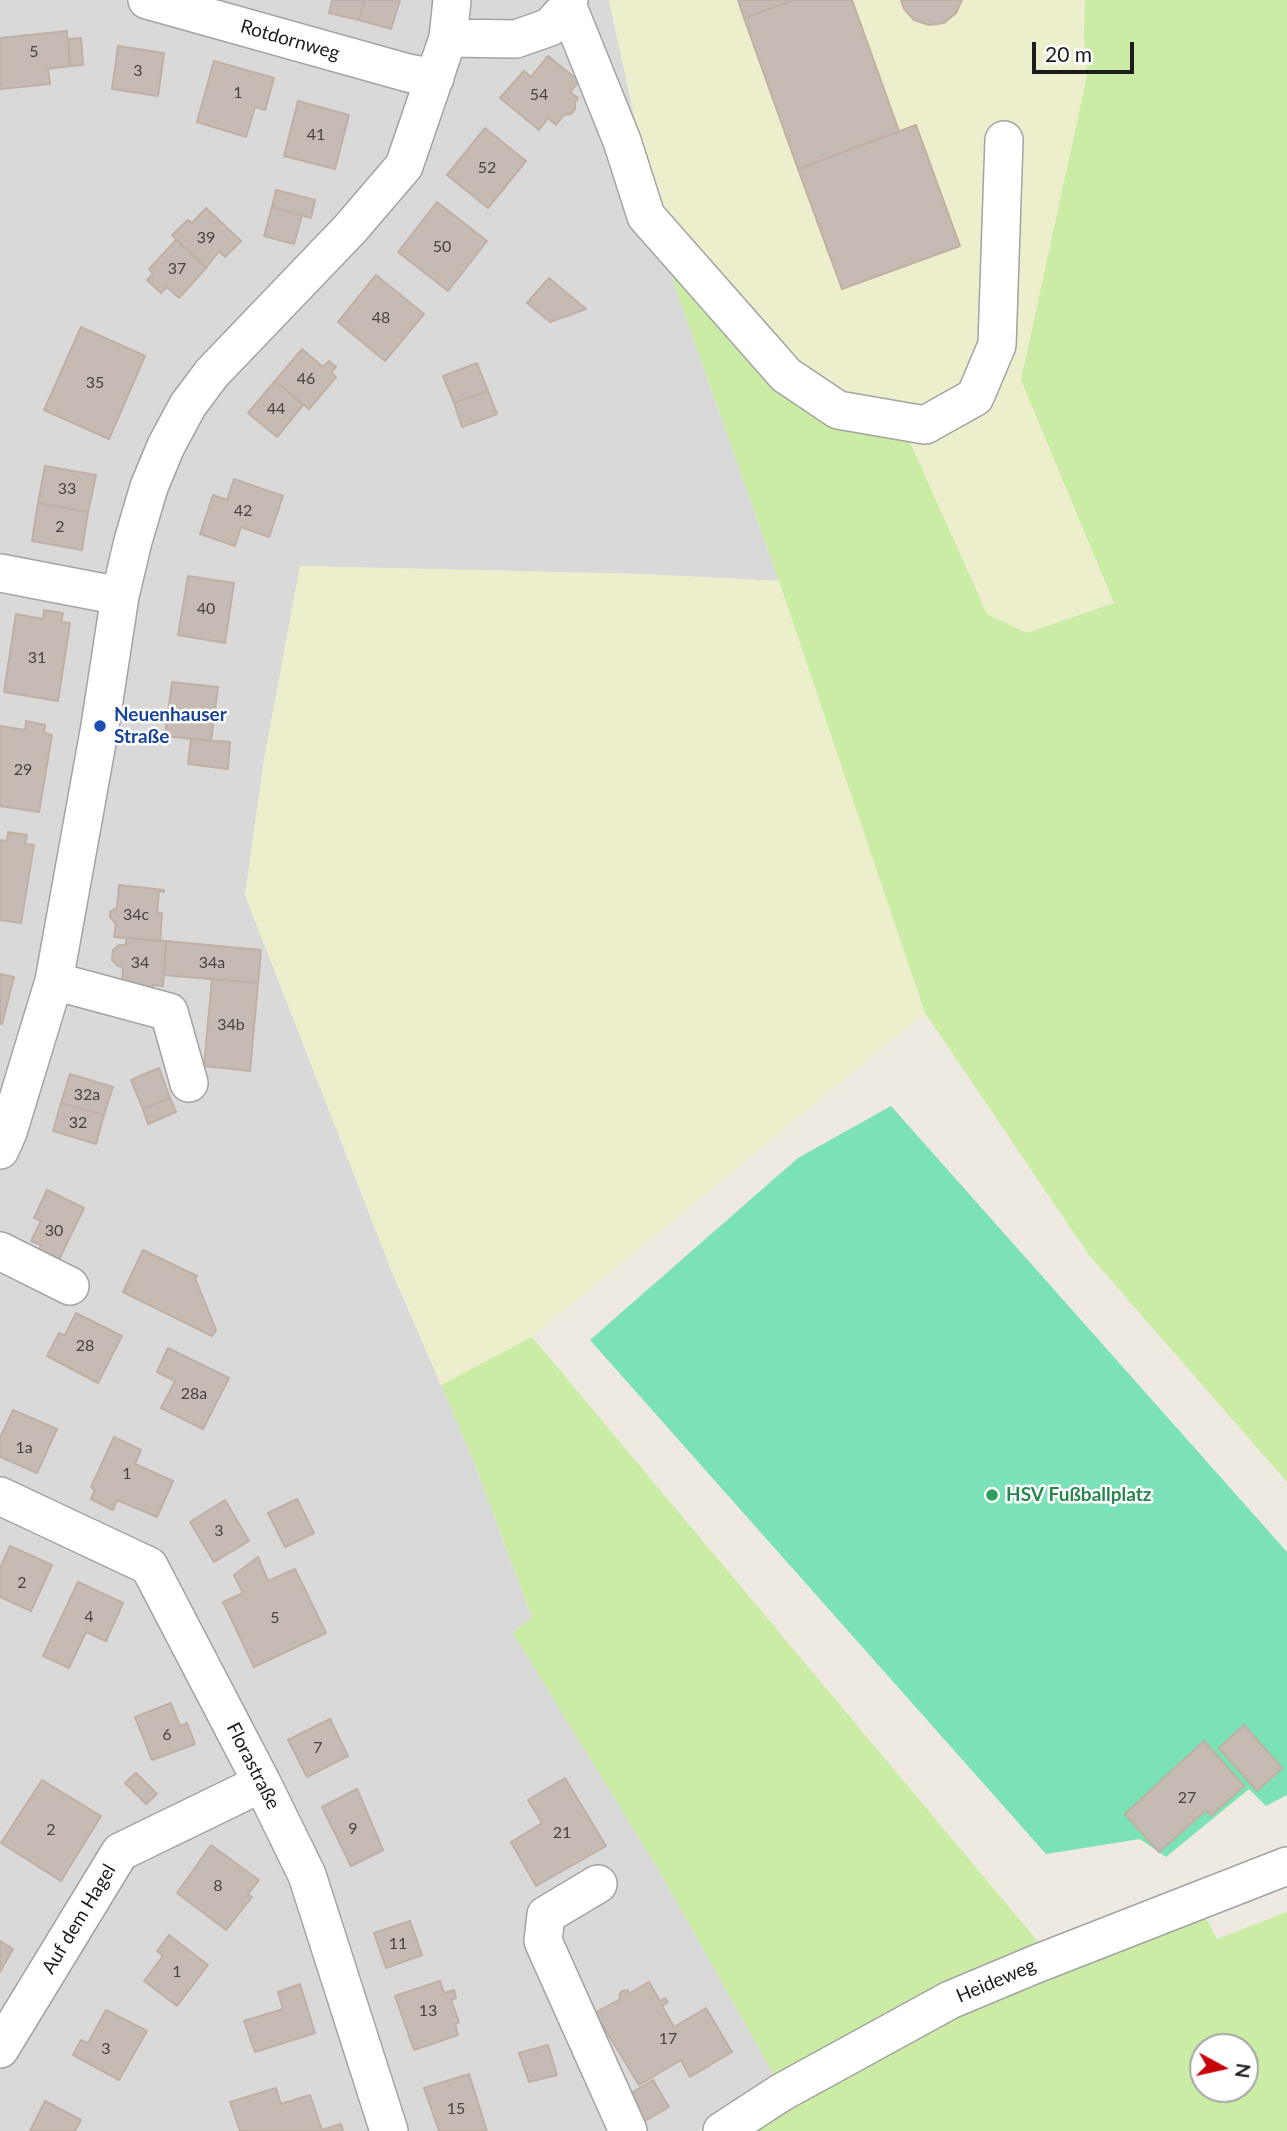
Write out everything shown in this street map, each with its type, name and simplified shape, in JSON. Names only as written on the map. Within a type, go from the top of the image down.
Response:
[{"type":"street","name":"Rotdornweg","points":[[147,0],[408,73],[435,78]]},
{"type":"street","points":[[0,1150],[8,1132],[54,981],[100,726],[120,596],[149,487],[166,446],[188,405],[212,373],[349,229],[404,166],[448,38],[452,0]]},
{"type":"street","points":[[448,38],[516,39],[550,27],[569,3]]},
{"type":"street","points":[[569,3],[622,141],[646,216],[786,375],[838,410],[925,425],[975,397],[996,345],[1004,140]]},
{"type":"street","points":[[0,573],[120,596]]},
{"type":"street","points":[[54,981],[169,1012],[189,1083]]},
{"type":"street","points":[[0,1251],[70,1286]]},
{"type":"street","name":"Florastraße","points":[[0,1496],[149,1566],[307,1874],[389,2131]]},
{"type":"street","name":"Auf dem Hagel","points":[[0,2049],[120,1852],[262,1783]]},
{"type":"street","name":"Heideweg","points":[[722,2131],[782,2092],[950,2000],[1287,1866]]},
{"type":"street","points":[[598,1884],[546,1915],[543,1941],[628,2131]]},
{"type":"shaded area","points":[[0,0],[609,0],[665,258],[779,581],[641,574],[300,566],[264,760],[245,895],[392,1272],[473,1459],[532,1618],[513,1632],[660,1872],[778,2082],[698,2131],[0,2131]]},
{"type":"green space","points":[[609,0],[1085,0],[1087,76],[1021,380],[1114,603],[1027,633],[987,614],[908,438],[831,423],[665,258]]},
{"type":"green space","points":[[1085,0],[1287,0],[1287,1482],[1089,1255],[925,1013],[779,581],[665,258],[776,381],[908,438],[987,614],[1027,633],[1114,603],[1021,380],[1087,76]]},
{"type":"green space","points":[[300,566],[641,574],[779,581],[925,1013],[532,1337],[441,1385],[392,1272],[245,895],[264,760]]},
{"type":"green space","name":"HSV Fußballplatz","points":[[891,1106],[1287,1552],[1287,1795],[1266,1806],[1249,1789],[1166,1857],[1140,1839],[1046,1854],[590,1340],[798,1158]]},
{"type":"green space","points":[[532,1337],[1040,1944],[778,2082],[660,1872],[513,1633],[532,1617],[473,1459],[441,1385]]},
{"type":"green space","points":[[1287,1912],[1287,2131],[749,2131],[790,2106],[1039,1974],[1204,1914],[1217,1939]]},
{"type":"building","points":[[332,0],[365,0],[359,20],[329,13]]},
{"type":"building","points":[[365,0],[400,0],[391,29],[359,20]]},
{"type":"building","points":[[738,0],[794,0],[744,18]]},
{"type":"building","points":[[794,0],[852,0],[899,131],[798,169],[744,18]]},
{"type":"building","points":[[901,0],[962,0],[956,13],[944,23],[929,25],[914,20],[904,9]]},
{"type":"building","points":[[67,31],[70,66],[48,69],[50,84],[0,89],[0,38]]},
{"type":"building","points":[[81,38],[83,65],[70,66],[68,39]]},
{"type":"building","points":[[118,46],[164,53],[158,96],[112,89]]},
{"type":"building","points":[[548,56],[579,81],[570,92],[578,98],[571,114],[564,115],[556,125],[548,118],[539,130],[500,98],[524,71],[531,77]]},
{"type":"building","points":[[214,61],[274,78],[265,110],[255,107],[246,137],[197,122]]},
{"type":"building","points":[[298,101],[349,115],[335,169],[284,156]]},
{"type":"building","points":[[916,125],[960,246],[842,289],[798,169]]},
{"type":"building","points":[[485,128],[526,161],[488,208],[447,175]]},
{"type":"building","points":[[276,190],[315,200],[311,218],[272,207]]},
{"type":"building","points":[[437,202],[487,241],[448,291],[398,252]]},
{"type":"building","points":[[272,207],[302,215],[294,244],[264,236]]},
{"type":"building","points":[[206,208],[241,241],[225,257],[219,251],[206,268],[172,235],[188,220],[192,223]]},
{"type":"building","points":[[176,240],[206,268],[179,298],[167,287],[161,293],[147,280],[153,274],[149,269]]},
{"type":"building","points":[[376,275],[424,314],[385,361],[338,322]]},
{"type":"building","points":[[549,278],[586,309],[550,322],[527,303]]},
{"type":"building","points":[[81,327],[145,356],[109,439],[44,410]]},
{"type":"building","points":[[302,349],[323,367],[329,361],[336,367],[331,373],[336,377],[309,409],[275,381]]},
{"type":"building","points":[[477,363],[488,391],[454,403],[443,376]]},
{"type":"building","points":[[275,381],[303,405],[277,437],[248,413]]},
{"type":"building","points":[[488,391],[497,414],[462,427],[454,403]]},
{"type":"building","points":[[45,466],[96,475],[88,512],[38,503]]},
{"type":"building","points":[[234,479],[283,496],[269,537],[241,527],[235,546],[200,534],[213,495],[227,500]]},
{"type":"building","points":[[38,503],[88,512],[82,550],[32,541]]},
{"type":"building","points":[[188,576],[234,583],[225,643],[178,635]]},
{"type":"building","points":[[44,610],[63,613],[61,622],[70,623],[58,701],[4,692],[16,614],[43,619]]},
{"type":"building","points":[[172,682],[218,687],[211,741],[165,736]]},
{"type":"building","points":[[26,721],[45,725],[44,733],[52,735],[39,812],[0,806],[0,726],[25,730]]},
{"type":"building","points":[[191,739],[230,742],[228,769],[188,764]]},
{"type":"building","points":[[8,832],[27,835],[25,844],[34,845],[21,923],[0,920],[0,840],[7,841]]},
{"type":"building","points":[[119,885],[164,890],[159,891],[157,913],[162,913],[160,941],[114,937],[116,924],[110,917],[110,912],[117,907]]},
{"type":"building","points":[[126,938],[166,941],[163,986],[153,985],[152,992],[140,991],[140,984],[122,983],[123,967],[112,960],[113,950],[119,945],[126,945]]},
{"type":"building","points":[[166,941],[261,950],[258,983],[164,975]]},
{"type":"building","points":[[0,974],[14,977],[2,1024],[0,1024]]},
{"type":"building","points":[[212,979],[258,983],[250,1071],[204,1066]]},
{"type":"building","points":[[159,1068],[170,1098],[143,1109],[131,1080]]},
{"type":"building","points":[[70,1074],[113,1087],[104,1115],[61,1103]]},
{"type":"building","points":[[170,1098],[176,1112],[148,1124],[143,1109]]},
{"type":"building","points":[[61,1103],[104,1115],[96,1144],[53,1131]]},
{"type":"building","points":[[47,1190],[84,1208],[54,1270],[34,1260],[41,1245],[31,1241],[41,1221],[34,1218]]},
{"type":"building","points":[[143,1250],[197,1276],[195,1278],[216,1330],[212,1336],[123,1292]]},
{"type":"building","points":[[76,1313],[122,1336],[98,1383],[47,1356],[59,1333],[65,1335]]},
{"type":"building","points":[[168,1348],[229,1378],[203,1429],[161,1408],[175,1381],[157,1372]]},
{"type":"building","points":[[13,1410],[57,1429],[37,1473],[0,1457],[0,1438]]},
{"type":"building","points":[[114,1437],[141,1450],[135,1464],[173,1481],[157,1517],[117,1500],[113,1510],[91,1499],[95,1490],[91,1487]]},
{"type":"building","points":[[297,1499],[314,1533],[285,1547],[268,1513]]},
{"type":"building","points":[[225,1500],[249,1541],[214,1562],[190,1522]]},
{"type":"building","points":[[10,1546],[52,1565],[31,1611],[0,1597],[0,1568]]},
{"type":"building","points":[[258,1557],[268,1581],[295,1569],[326,1633],[254,1667],[223,1602],[243,1593],[234,1575]]},
{"type":"building","points":[[78,1582],[123,1603],[106,1641],[86,1632],[69,1668],[43,1656]]},
{"type":"building","points":[[171,1703],[180,1726],[187,1723],[195,1744],[152,1760],[135,1717]]},
{"type":"building","points":[[330,1719],[348,1756],[307,1777],[288,1740]]},
{"type":"building","points":[[1244,1725],[1282,1768],[1257,1791],[1219,1748]]},
{"type":"building","points":[[1204,1741],[1244,1786],[1211,1816],[1206,1810],[1159,1852],[1125,1814]]},
{"type":"building","points":[[136,1773],[157,1794],[146,1804],[125,1783]]},
{"type":"building","points":[[565,1778],[606,1846],[536,1886],[511,1842],[542,1823],[528,1800]]},
{"type":"building","points":[[42,1780],[101,1816],[61,1881],[1,1843]]},
{"type":"building","points":[[357,1789],[383,1850],[351,1866],[322,1807]]},
{"type":"building","points":[[211,1845],[259,1880],[248,1894],[252,1897],[226,1930],[177,1893]]},
{"type":"building","points":[[410,1921],[422,1955],[386,1968],[374,1933]]},
{"type":"building","points":[[169,1935],[208,1965],[177,2006],[144,1981],[163,1956],[157,1951]]},
{"type":"building","points":[[0,1941],[13,1949],[0,1972]]},
{"type":"building","points":[[440,1981],[444,1993],[454,1990],[456,1998],[451,2000],[459,2022],[455,2024],[458,2035],[414,2050],[395,1996]]},
{"type":"building","points":[[649,1982],[660,2001],[665,1998],[668,2002],[662,2006],[674,2027],[706,2008],[732,2052],[690,2077],[681,2060],[639,2085],[595,2013],[620,1999],[622,1991],[627,1990],[630,1993]]},
{"type":"building","points":[[300,1984],[315,2033],[255,2052],[244,2021],[283,2009],[278,1992]]},
{"type":"building","points":[[106,2010],[147,2031],[119,2080],[73,2055],[81,2040],[88,2043]]},
{"type":"building","points":[[548,2045],[557,2075],[529,2082],[519,2053]]},
{"type":"building","points":[[469,2074],[487,2131],[439,2131],[424,2088]]},
{"type":"building","points":[[653,2080],[669,2107],[638,2125],[626,2096]]},
{"type":"building","points":[[276,2088],[281,2104],[310,2095],[322,2130],[341,2124],[343,2131],[240,2131],[230,2102]]},
{"type":"building","points":[[45,2101],[81,2120],[75,2131],[30,2131]]},
{"type":"place","name":"Neuenhauser Straße","points":[[100,726]]},
{"type":"place","name":"HSV Fußballplatz","points":[[992,1495]]}]
